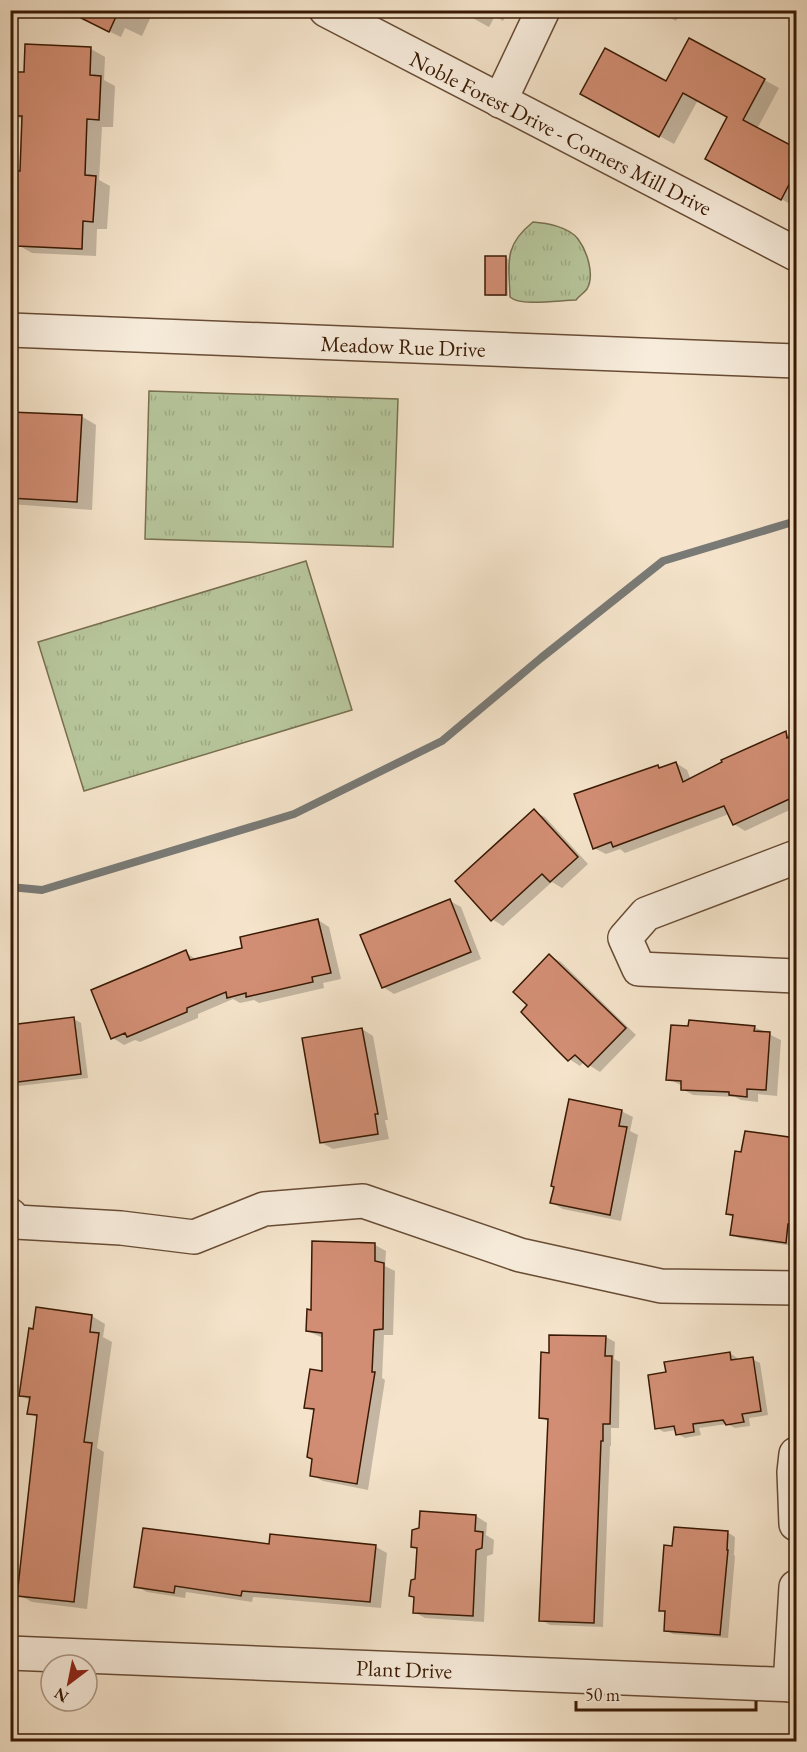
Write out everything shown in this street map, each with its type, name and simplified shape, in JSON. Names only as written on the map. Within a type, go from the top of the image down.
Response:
[{"type":"street","name":"Noble Forest Drive - Corners Mill Drive","points":[[326,10],[796,254]]},
{"type":"street","points":[[500,101],[543,10]]},
{"type":"street","name":"Meadow Rue Drive","points":[[10,330],[796,361]]},
{"type":"street","points":[[796,858],[646,914],[626,938],[639,969],[796,976]]},
{"type":"street","points":[[10,1215],[16,1222],[121,1228],[194,1237],[264,1209],[363,1201],[520,1256],[661,1286],[796,1288]]},
{"type":"street","points":[[796,1454],[794,1472],[796,1524]]},
{"type":"street","points":[[793,1685],[796,1587]]},
{"type":"street","name":"Plant Drive","points":[[10,1653],[793,1685]]},
{"type":"green space","points":[[533,222],[569,231],[581,244],[589,263],[590,277],[587,289],[576,300],[523,302],[510,297],[509,265],[512,247],[523,231]]},
{"type":"green space","points":[[149,391],[398,399],[393,547],[145,539]]},
{"type":"green space","points":[[306,561],[352,710],[84,791],[38,642]]},
{"type":"building","points":[[65,10],[119,10],[109,32]]},
{"type":"building","points":[[689,38],[765,79],[743,120],[796,148],[796,171],[781,200],[705,159],[727,117],[683,93],[659,137],[580,94],[605,48],[666,81]]},
{"type":"building","points":[[25,44],[91,47],[90,75],[101,76],[99,120],[87,119],[85,175],[96,176],[93,222],[83,221],[82,249],[16,246],[17,217],[10,217],[10,171],[20,171],[22,116],[13,116],[15,72],[24,72]]},
{"type":"building","points":[[485,256],[506,256],[506,295],[485,295]]},
{"type":"building","points":[[10,412],[82,415],[77,502],[10,498]]},
{"type":"building","points":[[786,731],[787,738],[796,734],[796,796],[733,825],[724,806],[613,847],[611,842],[593,849],[574,794],[658,765],[659,768],[676,762],[683,782],[722,762],[721,760]]},
{"type":"building","points":[[534,809],[578,857],[550,882],[542,874],[491,921],[455,881]]},
{"type":"building","points":[[450,899],[471,952],[382,988],[360,935]]},
{"type":"building","points":[[318,919],[331,973],[312,977],[313,982],[246,997],[246,993],[227,998],[226,992],[187,1008],[187,1012],[127,1037],[125,1033],[111,1039],[91,990],[186,950],[190,960],[242,948],[240,937]]},
{"type":"building","points":[[549,954],[626,1028],[588,1067],[575,1055],[568,1061],[521,1012],[527,1005],[513,992]]},
{"type":"building","points":[[74,1017],[81,1074],[10,1083],[10,1025]]},
{"type":"building","points":[[689,1020],[755,1026],[754,1031],[770,1032],[766,1090],[747,1089],[747,1097],[729,1095],[729,1092],[681,1090],[681,1081],[666,1080],[671,1025],[688,1026]]},
{"type":"building","points":[[362,1028],[378,1114],[375,1114],[378,1134],[320,1143],[302,1038]]},
{"type":"building","points":[[569,1099],[622,1110],[619,1126],[627,1127],[610,1215],[550,1203],[554,1187],[551,1186]]},
{"type":"building","points":[[745,1131],[796,1138],[796,1225],[788,1224],[786,1243],[730,1235],[733,1215],[726,1214],[735,1151],[741,1152]]},
{"type":"building","points":[[312,1241],[375,1243],[375,1261],[384,1263],[383,1329],[374,1330],[372,1372],[375,1372],[357,1484],[310,1476],[312,1459],[307,1457],[314,1409],[304,1408],[310,1369],[322,1371],[322,1333],[306,1331],[307,1309],[311,1310]]},
{"type":"building","points":[[36,1307],[92,1315],[90,1332],[99,1333],[84,1442],[92,1443],[74,1602],[17,1596],[37,1415],[27,1414],[30,1397],[19,1396],[29,1328],[33,1329]]},
{"type":"building","points":[[549,1335],[606,1336],[605,1356],[612,1356],[610,1424],[603,1424],[603,1441],[601,1441],[594,1623],[539,1621],[548,1419],[539,1418],[541,1352],[549,1353]]},
{"type":"building","points":[[730,1352],[731,1360],[753,1357],[761,1411],[742,1414],[744,1422],[726,1425],[723,1420],[693,1424],[694,1432],[676,1435],[674,1426],[655,1429],[648,1375],[666,1372],[664,1362]]},
{"type":"building","points":[[420,1511],[476,1515],[475,1531],[483,1532],[482,1548],[476,1550],[473,1616],[413,1613],[414,1597],[409,1596],[411,1580],[415,1579],[417,1548],[411,1547],[412,1530],[419,1528]]},
{"type":"building","points":[[674,1527],[728,1531],[720,1635],[664,1631],[665,1611],[659,1611],[664,1545],[672,1546]]},
{"type":"building","points":[[143,1528],[269,1544],[270,1534],[376,1545],[370,1602],[242,1591],[241,1596],[175,1586],[174,1593],[134,1587]]},
{"type":"waterway","points":[[10,887],[42,890],[294,814],[442,741],[541,658],[663,561],[796,521]]}]
